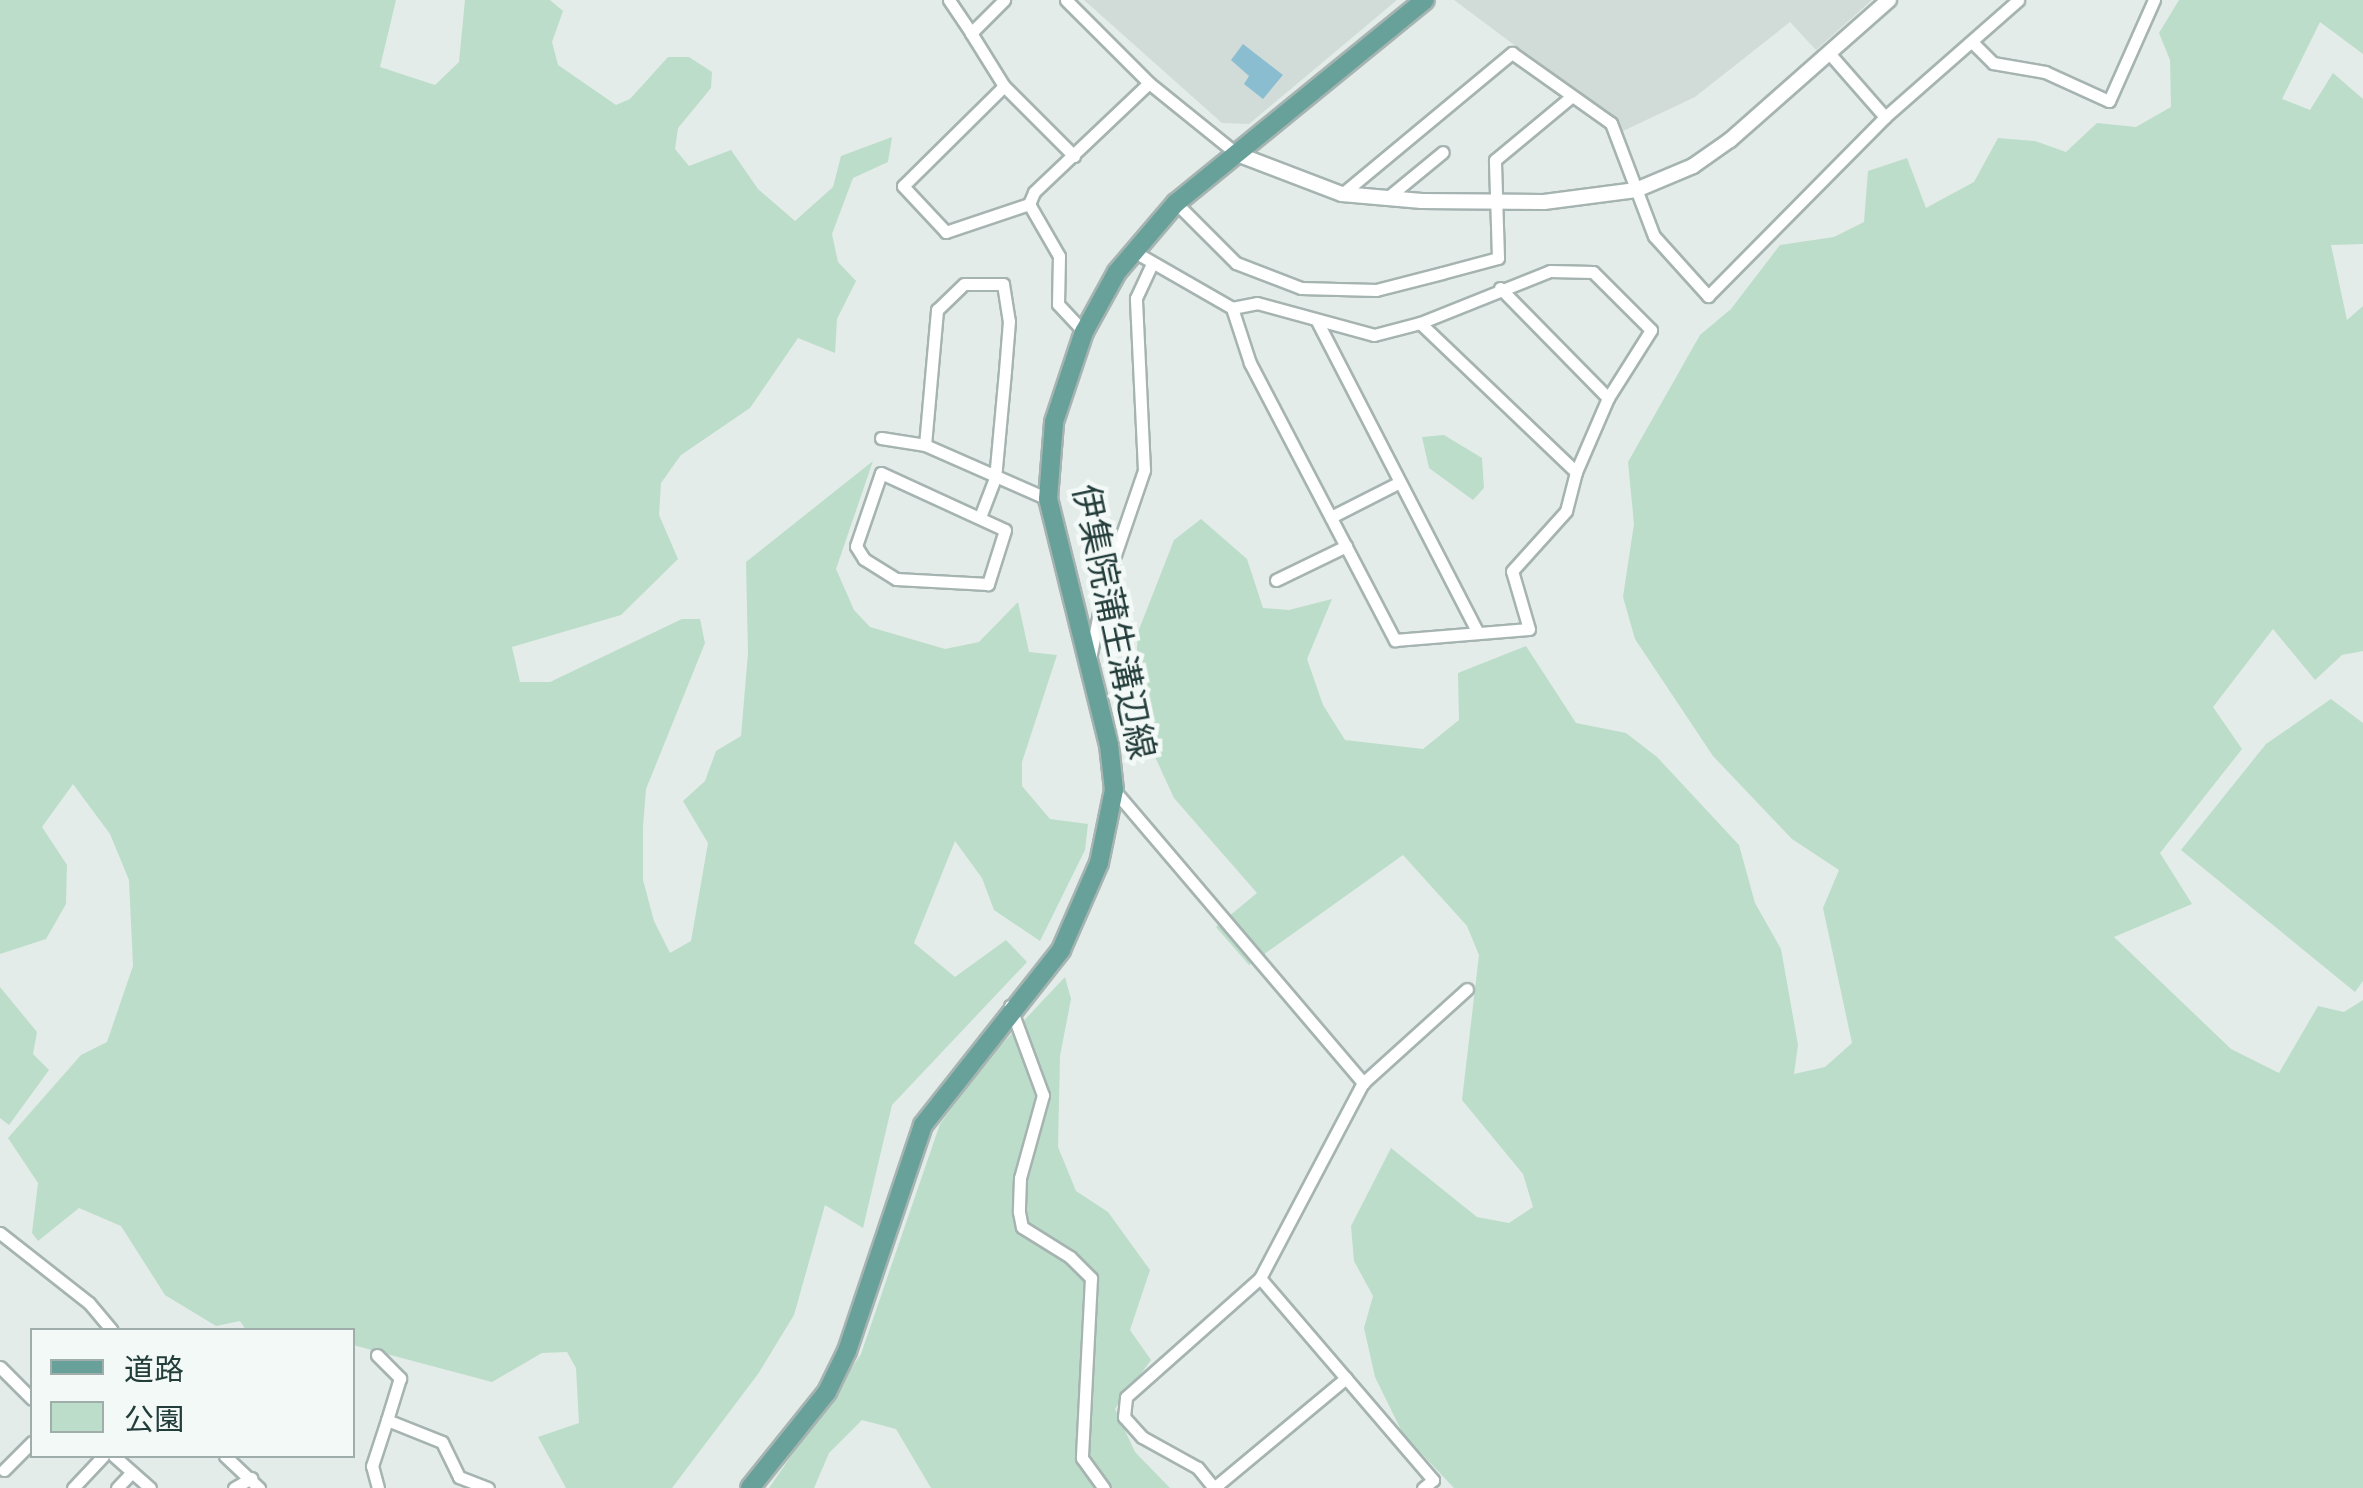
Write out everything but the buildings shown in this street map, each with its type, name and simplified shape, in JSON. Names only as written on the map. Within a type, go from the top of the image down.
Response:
[{"type":"main road","name":"伊集院蒲生溝辺線","points":[[750,1488],[827,1392],[866,1299],[923,1125],[1010,1006],[1060,950],[1082,913],[1114,790],[1048,498],[1054,422],[1084,332],[1133,251],[1176,203],[1425,0]]},
{"type":"street","points":[[949,0],[1004,86],[1074,156]]},
{"type":"street","points":[[971,33],[1004,0]]},
{"type":"street","points":[[1066,0],[1148,83],[1237,154],[1290,179],[1342,194],[1498,201],[1593,199],[1636,190],[1693,166],[1730,140],[1889,0]]},
{"type":"street","points":[[1342,194],[1512,53],[1611,123],[1654,236],[1708,296],[1886,117],[2018,0]]},
{"type":"street","points":[[1972,42],[1993,63],[2045,72],[2108,101],[2154,0]]},
{"type":"street","points":[[1830,54],[1886,117]]},
{"type":"street","points":[[1004,86],[903,186],[946,232],[1030,204],[1148,83]]},
{"type":"street","points":[[1176,203],[1236,264],[1301,288],[1376,290],[1498,258],[1495,160],[1571,96]]},
{"type":"street","points":[[1387,198],[1443,152]]},
{"type":"street","points":[[1030,204],[1058,256],[1058,304],[1084,332]]},
{"type":"street","points":[[1133,251],[1150,266],[1232,308],[1257,303],[1374,335],[1420,323],[1550,271],[1593,272],[1650,330],[1608,398],[1576,472],[1566,511],[1512,571],[1529,628],[1395,640],[1250,363],[1232,308]]},
{"type":"street","points":[[1088,668],[1104,587],[1144,470],[1136,298],[1150,266]]},
{"type":"street","points":[[925,445],[937,310],[964,284],[1003,284],[1009,321],[995,478],[980,517]]},
{"type":"street","points":[[1500,288],[1608,398]]},
{"type":"street","points":[[1317,321],[1478,633]]},
{"type":"street","points":[[1420,323],[1576,472]]},
{"type":"street","points":[[881,438],[925,445],[1048,498]]},
{"type":"street","points":[[881,473],[980,517],[1005,530],[988,584],[896,579],[864,560],[856,546],[881,473]]},
{"type":"street","points":[[1330,517],[1400,482]]},
{"type":"street","points":[[1276,580],[1346,546]]},
{"type":"street","points":[[1114,790],[1363,1084]]},
{"type":"street","points":[[1346,1378],[1214,1488],[1198,1468],[1142,1437],[1124,1417],[1126,1397],[1260,1278],[1363,1084],[1468,989]]},
{"type":"street","points":[[1010,1006],[1043,1094],[1020,1178],[1019,1212],[1022,1227],[1070,1257],[1090,1278],[1082,1458],[1104,1488]]},
{"type":"street","points":[[0,1233],[89,1302],[110,1328]]},
{"type":"street","points":[[1260,1278],[1433,1480],[1423,1488]]},
{"type":"street","points":[[377,1355],[400,1378],[372,1466],[378,1488]]},
{"type":"street","points":[[0,1367],[30,1397]]},
{"type":"street","points":[[387,1420],[442,1442],[460,1478],[488,1488]]},
{"type":"street","points":[[4,1470],[30,1444]]},
{"type":"street","points":[[73,1488],[102,1458]]},
{"type":"street","points":[[116,1458],[150,1488]]},
{"type":"street","points":[[228,1458],[255,1483]]},
{"type":"street","points":[[117,1488],[131,1472]]},
{"type":"street","points":[[234,1488],[255,1483]]},
{"type":"shaded area","points":[[1084,0],[1397,0],[1249,124],[1222,123]]},
{"type":"shaded area","points":[[1454,0],[1872,0],[1816,50],[1790,22],[1695,97],[1621,132],[1616,121]]},
{"type":"green space","points":[[0,0],[396,0],[380,67],[435,85],[459,62],[465,0],[550,0],[563,11],[552,42],[558,65],[616,105],[630,99],[668,57],[689,57],[712,72],[711,88],[678,128],[675,149],[689,166],[731,150],[758,189],[795,221],[833,187],[841,156],[892,137],[888,162],[853,178],[832,234],[838,262],[856,281],[837,319],[835,353],[798,338],[750,408],[681,455],[661,483],[659,515],[678,559],[621,615],[512,647],[520,682],[550,682],[682,619],[700,619],[705,643],[646,789],[643,826],[643,880],[654,921],[670,953],[691,941],[708,843],[683,801],[705,781],[716,751],[741,736],[748,653],[746,562],[873,461],[836,569],[854,610],[870,627],[945,649],[979,642],[1018,602],[1029,652],[1057,655],[1022,762],[1022,786],[1050,819],[1088,824],[1085,850],[1040,941],[994,910],[982,878],[955,841],[914,943],[955,977],[1006,940],[1027,962],[892,1105],[863,1228],[825,1205],[794,1315],[758,1374],[672,1488],[566,1488],[538,1437],[579,1423],[576,1368],[567,1352],[542,1353],[492,1382],[355,1346],[355,1328],[245,1328],[240,1321],[216,1326],[165,1295],[121,1226],[79,1208],[38,1241],[32,1233],[38,1183],[8,1138],[81,1055],[107,1042],[133,966],[129,880],[110,834],[73,784],[42,827],[67,865],[66,904],[46,939],[0,954]]},
{"type":"green space","points":[[2179,0],[2363,0],[2363,54],[2320,22],[2282,99],[2310,110],[2333,73],[2363,99],[2363,244],[2331,245],[2347,320],[2363,306],[2363,651],[2342,655],[2315,680],[2273,629],[2213,707],[2242,749],[2160,853],[2192,904],[2114,937],[2231,1049],[2279,1073],[2318,1006],[2344,1012],[2363,1000],[2363,1488],[1454,1488],[1403,1434],[1375,1377],[1364,1328],[1373,1296],[1354,1261],[1351,1226],[1391,1148],[1477,1217],[1509,1223],[1533,1207],[1523,1174],[1462,1100],[1479,955],[1467,926],[1403,855],[1249,965],[1216,927],[1257,893],[1174,798],[1144,733],[1135,683],[1138,632],[1174,540],[1201,519],[1247,559],[1263,608],[1289,610],[1332,599],[1307,659],[1323,705],[1345,740],[1423,749],[1459,720],[1458,673],[1526,646],[1576,723],[1626,733],[1657,757],[1739,845],[1755,903],[1781,949],[1798,1045],[1794,1074],[1825,1067],[1852,1043],[1823,908],[1839,870],[1792,839],[1713,756],[1635,639],[1623,597],[1634,524],[1628,462],[1700,335],[1731,309],[1780,245],[1834,237],[1864,222],[1868,171],[1907,158],[1926,208],[1974,182],[1998,138],[2035,141],[2066,152],[2097,123],[2136,127],[2171,107],[2170,60],[2159,33]]},
{"type":"green space","points":[[1444,435],[1482,458],[1484,488],[1473,500],[1429,468],[1422,437]]},
{"type":"green space","points":[[2331,699],[2363,723],[2363,981],[2355,992],[2181,850],[2266,744]]},
{"type":"green space","points":[[1065,977],[1071,999],[1060,1056],[1058,1147],[1076,1191],[1108,1212],[1150,1270],[1130,1330],[1151,1360],[1115,1409],[1135,1452],[1170,1488],[931,1488],[896,1429],[862,1420],[829,1453],[814,1488],[769,1488],[861,1354],[940,1124],[986,1061]]},
{"type":"green space","points":[[0,987],[37,1032],[33,1054],[49,1070],[9,1125],[0,1118]]},
{"type":"water","points":[[1243,44],[1283,75],[1263,99],[1244,84],[1249,76],[1231,60]]}]
